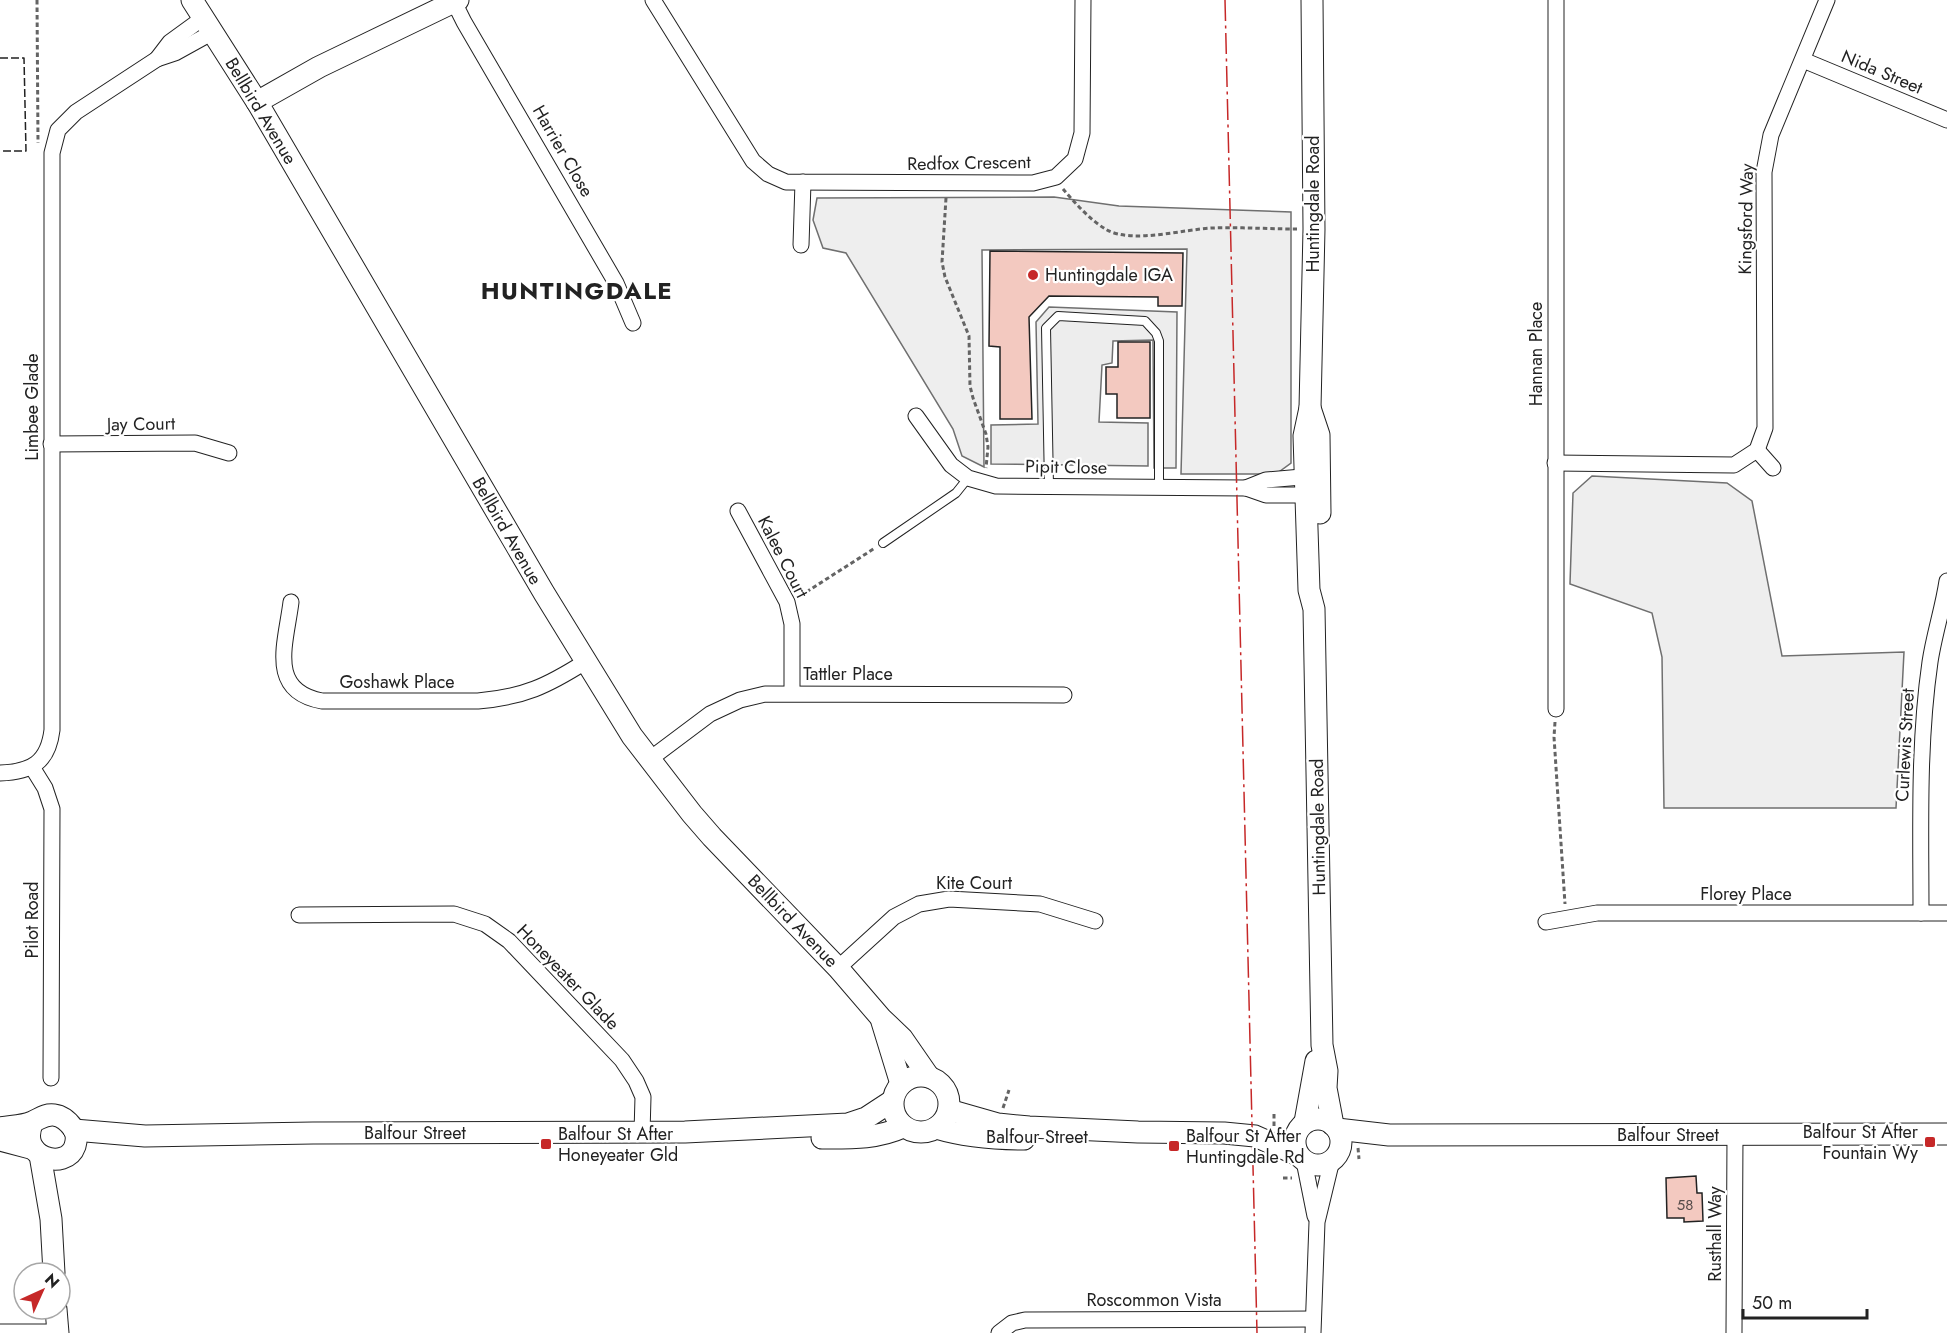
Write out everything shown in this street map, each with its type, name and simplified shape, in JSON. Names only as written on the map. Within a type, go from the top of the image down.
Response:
[{"type":"street","name":"Bellbird Avenue","points":[[192,0],[253,96],[585,662],[619,716],[712,837],[902,1038],[929,1077]]},
{"type":"street","name":"Redfox Crescent","points":[[653,0],[753,161],[768,174],[786,182],[946,183],[1033,183],[1056,177],[1075,159],[1082,133],[1083,0]]},
{"type":"street","name":"Huntingdale Road","points":[[1312,0],[1314,229],[1310,408],[1304,436],[1313,485],[1309,590],[1314,609],[1322,1045],[1327,1071],[1326,1088],[1335,1127]]},
{"type":"street","name":"Hannan Place","points":[[1556,0],[1556,709]]},
{"type":"street","name":"Kingsford Way","points":[[1757,450],[1765,428],[1764,172],[1771,135],[1827,0]]},
{"type":"street","points":[[253,96],[456,1]]},
{"type":"street","name":"Harrier Close","points":[[456,1],[464,22],[616,283],[633,323]]},
{"type":"street","name":"Limbee Glade","points":[[32,767],[46,752],[51,742],[52,730],[52,153],[58,130],[76,112],[157,59],[170,42],[208,25]]},
{"type":"street","name":"Nida Street","points":[[1803,60],[1947,120]]},
{"type":"street","points":[[801,245],[803,182]]},
{"type":"street","name":"Pipit Close","points":[[916,416],[951,465],[968,478],[996,486],[1246,488],[1266,495],[1313,485]]},
{"type":"street","name":"Jay Court","points":[[51,444],[195,443],[229,453]]},
{"type":"street","points":[[1555,463],[1734,465],[1757,450],[1773,468]]},
{"type":"street","name":"Kalee Court","points":[[738,511],[787,602],[792,624],[792,693]]},
{"type":"street","name":"Curlewis Street","points":[[1921,914],[1924,710],[1930,659],[1947,581]]},
{"type":"street","name":"Goshawk Place","points":[[291,602],[283,660],[286,676],[293,689],[306,698],[322,701],[500,699],[537,690],[585,662]]},
{"type":"street","name":"Tattler Place","points":[[650,759],[710,714],[740,700],[765,694],[1064,695]]},
{"type":"street","points":[[0,772],[21,772],[32,767]]},
{"type":"street","name":"Pilot Road","points":[[32,767],[45,788],[52,809],[51,1078]]},
{"type":"street","name":"Kite Court","points":[[838,968],[894,916],[919,904],[949,899],[1040,904],[1095,921]]},
{"type":"street","name":"Florey Place","points":[[1546,922],[1596,913],[1947,913]]},
{"type":"street","name":"Honeyeater Glade","points":[[299,915],[454,914],[485,924],[509,941],[622,1060],[636,1081],[643,1097],[642,1133]]},
{"type":"street","name":"Bellbird Avenue","points":[[881,1018],[897,1092]]},
{"type":"street","name":"Huntingdale Road","points":[[1303,1124],[1314,1068],[1322,1045]]},
{"type":"street","name":"Balfour Street","points":[[74,1130],[145,1136],[314,1133],[642,1133],[848,1124],[866,1118],[914,1077],[929,1077]]},
{"type":"street","points":[[929,1077],[943,1086],[949,1101],[946,1117],[936,1128]]},
{"type":"street","points":[[897,1092],[893,1111],[903,1127]]},
{"type":"street","name":"Balfour Street","points":[[949,1110],[998,1124],[1138,1132],[1224,1133],[1255,1136],[1303,1124]]},
{"type":"street","points":[[0,1128],[56,1115],[68,1122],[77,1135],[67,1155],[51,1219]]},
{"type":"street","points":[[1313,1326],[1317,1222],[1341,1142],[1335,1127],[1323,1119],[1310,1120],[1303,1124],[1294,1140],[1295,1148],[1301,1158],[1317,1222]]},
{"type":"street","points":[[33,1122],[28,1131],[29,1140],[37,1152],[51,1219],[53,1261]]},
{"type":"street","name":"Balfour Street","points":[[685,1132],[741,1138],[860,1138],[892,1132],[903,1127],[920,1133],[936,1128],[957,1135],[996,1139],[1082,1138],[1138,1132]]},
{"type":"street","name":"Balfour Street","points":[[1335,1127],[1389,1135],[1947,1134]]},
{"type":"street","name":"Balfour Street","points":[[1335,1157],[1389,1135]]},
{"type":"street","name":"Rusthall Way","points":[[1734,1333],[1735,1135]]},
{"type":"street","name":"Balfour Street","points":[[67,1155],[145,1136]]},
{"type":"street","name":"Balfour Street","points":[[1255,1136],[1301,1158]]},
{"type":"street","points":[[0,1140],[37,1152],[50,1159],[67,1155]]},
{"type":"street","points":[[1301,1158],[1311,1165],[1318,1165],[1335,1157]]},
{"type":"street","name":"Roscommon Vista","points":[[999,1333],[1012,1323],[1025,1320],[1313,1326]]},
{"type":"street","points":[[0,1332],[58,1332]]},
{"type":"lane","points":[[1049,486],[1046,328],[1058,316],[1145,321],[1156,333],[1159,341],[1159,489]]},
{"type":"lane","points":[[883,543],[956,493],[968,478]]},
{"type":"path","points":[[37,0],[37,139],[40,154],[52,164]]},
{"type":"path","points":[[1056,177],[1066,192],[1097,223],[1118,234],[1168,234],[1212,228],[1314,229]]},
{"type":"path","points":[[946,183],[942,262],[945,277],[969,336],[972,398],[986,434],[988,447],[983,482]]},
{"type":"path","points":[[787,602],[883,543]]},
{"type":"path","points":[[1556,709],[1554,737],[1566,918]]},
{"type":"shaded area","points":[[1054,197],[1119,206],[1291,212],[1291,463],[1276,474],[1181,474],[1187,249],[982,250],[984,467],[962,456],[953,429],[846,253],[823,248],[813,220],[817,198]]},
{"type":"shaded area","points":[[1049,307],[1177,312],[1176,468],[1154,468],[1153,340],[1113,341],[1112,363],[1102,365],[1099,422],[1148,423],[1148,466],[991,464],[991,425],[1038,424],[1036,322]]},
{"type":"shaded area","points":[[1592,476],[1727,483],[1752,501],[1782,656],[1904,652],[1896,808],[1664,808],[1662,657],[1652,613],[1570,584],[1573,493]]},
{"type":"building","points":[[990,251],[1183,253],[1182,306],[1158,306],[1158,297],[1049,296],[1029,317],[1032,419],[1000,419],[1000,347],[989,346]]},
{"type":"building","points":[[1118,342],[1150,342],[1150,418],[1117,418],[1117,394],[1106,394],[1106,367],[1118,367]]},
{"type":"building","points":[[1696,1176],[1697,1193],[1702,1193],[1703,1221],[1684,1222],[1684,1218],[1667,1218],[1666,1178]]},
{"type":"fence","points":[[0,58],[24,58],[26,151],[0,151]]},
{"type":"power","points":[[1225,0],[1257,1333]]},
{"type":"place","name":"Huntingdale IGA","points":[[1033,275]]},
{"type":"place","name":"Balfour St After Fountain Wy","points":[[1930,1142]]},
{"type":"place","name":"Balfour St After Honeyeater Gld","points":[[546,1144]]},
{"type":"place","name":"Balfour St After Huntingdale Rd","points":[[1174,1146]]},
{"type":"district","name":"HUNTINGDALE","points":[[577,290]]}]
